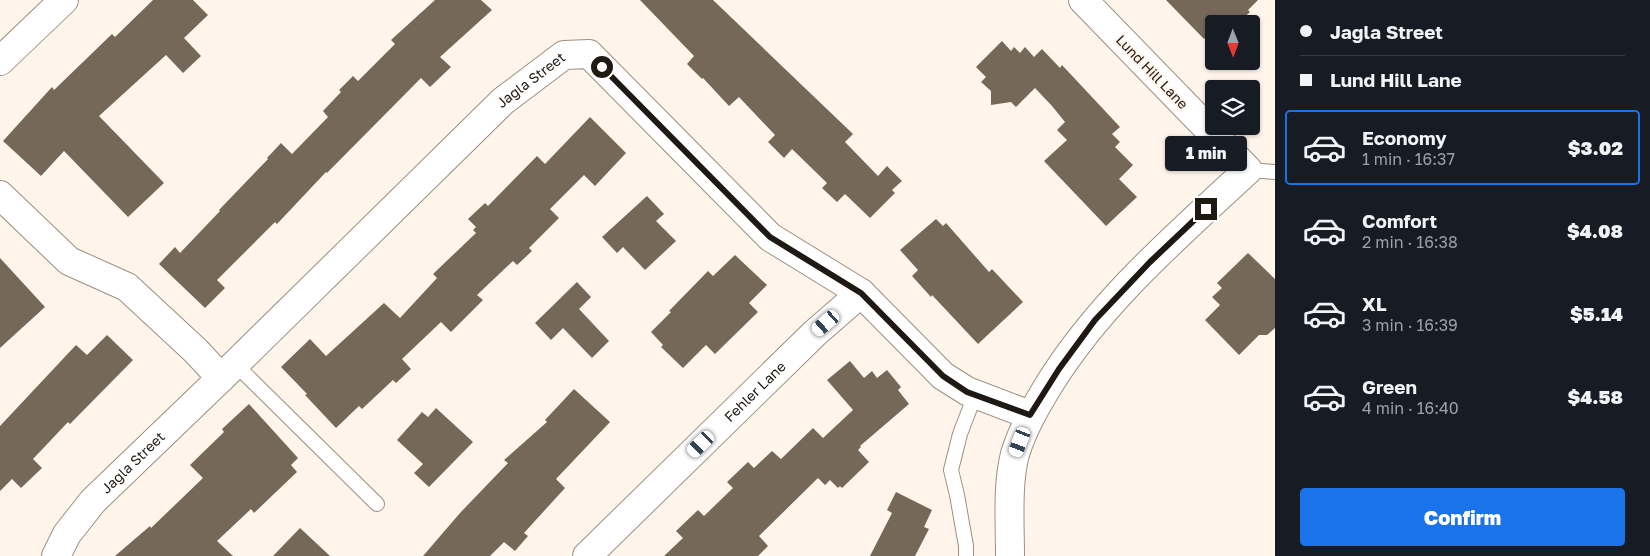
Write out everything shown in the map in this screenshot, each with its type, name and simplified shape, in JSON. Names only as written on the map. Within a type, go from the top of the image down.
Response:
[{"type":"street","points":[[0,61],[64,0]]},
{"type":"street","name":"Lund Hill Lane","points":[[1083,0],[1248,170]]},
{"type":"street","name":"Jagla Street","points":[[56,556],[67,534],[93,501],[503,101],[564,55],[589,54],[770,237],[861,293],[943,376],[975,395],[1030,415]]},
{"type":"street","points":[[1010,556],[1010,495],[1015,455],[1030,415],[1059,369],[1095,320],[1150,262],[1248,170]]},
{"type":"street","points":[[0,195],[69,261],[127,287],[196,351],[228,371]]},
{"type":"street","name":"Fehler Lane","points":[[587,556],[815,333],[861,293]]},
{"type":"lane","points":[[1248,170],[1275,172]]},
{"type":"lane","points":[[228,371],[377,504]]},
{"type":"lane","points":[[966,556],[965,537],[951,470],[960,434],[975,395]]},
{"type":"building","points":[[153,0],[193,0],[208,15],[184,38],[201,56],[183,73],[166,55],[99,116],[164,183],[128,217],[64,151],[41,176],[3,141],[52,87],[54,90],[112,34],[115,37]]},
{"type":"building","points":[[435,0],[481,0],[492,10],[440,57],[451,67],[430,87],[421,78],[326,172],[277,224],[275,222],[217,280],[225,288],[205,308],[159,264],[175,247],[180,253],[281,143],[292,154],[328,117],[323,111],[341,92],[339,90],[353,76],[358,81],[395,44],[391,40]]},
{"type":"building","points":[[640,0],[713,0],[853,134],[845,142],[878,176],[887,166],[902,181],[892,190],[895,193],[870,218],[845,194],[837,202],[822,188],[827,183],[792,149],[784,158],[768,142],[775,135],[739,97],[729,106],[687,64],[694,56]]},
{"type":"building","points":[[1166,0],[1258,0],[1248,10],[1250,12],[1247,15],[1205,15],[1204,39]]},
{"type":"building","points":[[1002,41],[1011,51],[1014,47],[1020,53],[1025,47],[1034,57],[1042,49],[1060,68],[1062,65],[1120,127],[1112,134],[1120,142],[1115,147],[1133,165],[1119,179],[1137,197],[1106,226],[1044,161],[1067,140],[1057,130],[1065,122],[1035,88],[1016,107],[1011,102],[991,105],[991,91],[981,82],[986,77],[976,67]]},
{"type":"building","points":[[590,117],[626,153],[595,186],[584,175],[550,209],[559,218],[529,248],[532,251],[517,265],[513,261],[477,295],[483,300],[451,332],[441,322],[402,359],[411,369],[396,383],[393,380],[362,409],[359,406],[336,428],[281,367],[310,339],[326,356],[384,303],[400,318],[437,278],[433,274],[476,233],[473,230],[476,227],[468,219],[485,203],[488,206],[537,156],[545,164]]},
{"type":"building","points":[[647,196],[664,214],[656,221],[676,241],[645,270],[623,247],[617,253],[602,237]]},
{"type":"building","points":[[936,219],[943,226],[946,223],[989,272],[992,269],[1023,302],[978,344],[912,276],[918,270],[900,250]]},
{"type":"building","points":[[1248,253],[1275,279],[1275,328],[1267,335],[1259,335],[1239,355],[1205,320],[1220,305],[1212,297],[1222,288],[1217,283]]},
{"type":"building","points":[[735,255],[767,285],[749,303],[758,312],[715,354],[706,345],[683,368],[661,347],[663,345],[651,332],[708,271],[713,276]]},
{"type":"building","points":[[0,258],[45,307],[0,348]]},
{"type":"building","points":[[577,282],[591,297],[579,309],[609,341],[592,358],[563,328],[551,340],[535,323]]},
{"type":"building","points":[[107,335],[133,360],[70,424],[68,422],[33,459],[42,468],[21,488],[12,479],[0,491],[0,426],[76,345],[87,355]]},
{"type":"building","points":[[850,361],[864,378],[872,371],[877,378],[887,370],[901,387],[898,390],[909,404],[860,446],[858,450],[869,462],[842,488],[840,486],[838,488],[830,480],[825,485],[818,478],[759,536],[768,546],[758,556],[664,556],[683,538],[676,531],[698,510],[704,516],[733,488],[727,482],[748,462],[754,468],[772,451],[781,459],[813,428],[823,438],[853,410],[827,380]]},
{"type":"building","points":[[574,389],[610,422],[556,479],[565,488],[524,533],[528,536],[515,551],[504,542],[490,556],[423,556],[460,513],[508,463],[504,460],[547,422],[545,420]]},
{"type":"building","points":[[249,404],[298,458],[291,465],[297,472],[254,513],[251,509],[217,541],[233,556],[115,556],[150,526],[151,528],[203,478],[190,465],[224,432],[222,429]]},
{"type":"building","points":[[436,408],[473,442],[429,487],[414,473],[423,464],[397,440],[422,412],[428,417]]},
{"type":"building","points":[[896,492],[932,510],[924,527],[929,529],[915,556],[870,556],[892,513],[887,510]]},
{"type":"building","points":[[300,528],[330,556],[273,556]]},
{"type":"route","points":[[602,67],[770,237],[861,293],[943,376],[967,392],[1030,415],[1059,369],[1095,320],[1150,262],[1206,209]]}]
